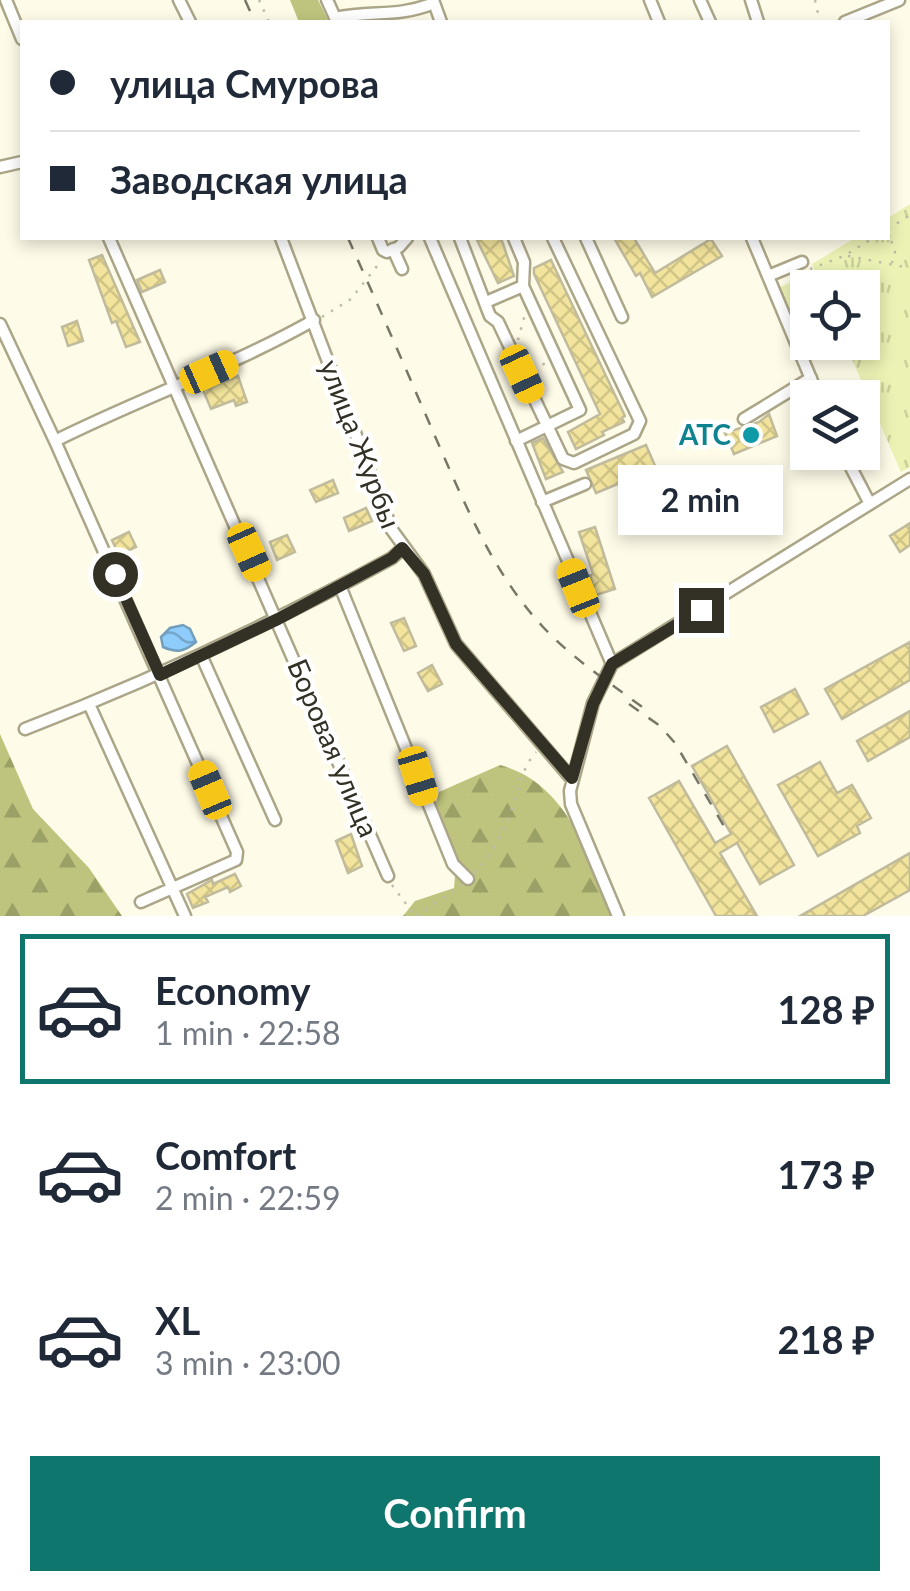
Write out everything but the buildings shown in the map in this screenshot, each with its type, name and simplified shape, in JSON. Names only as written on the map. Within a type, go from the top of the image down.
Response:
[{"type":"street","points":[[6,0],[20,34]]},
{"type":"street","points":[[327,0],[336,20],[413,17],[433,1]]},
{"type":"street","points":[[850,20],[899,0]]},
{"type":"street","name":"Боровая улица","points":[[110,240],[388,876]]},
{"type":"street","name":"улица Журбы","points":[[282,240],[392,530],[424,574],[456,644],[572,778]]},
{"type":"street","points":[[379,240],[383,250],[390,251],[404,240]]},
{"type":"street","points":[[431,240],[612,664]]},
{"type":"street","points":[[461,240],[490,316],[498,322],[562,459],[574,463],[634,434],[640,421],[554,240]]},
{"type":"street","points":[[515,240],[524,262],[526,292],[580,410],[516,441]]},
{"type":"street","points":[[587,240],[622,318]]},
{"type":"street","points":[[744,419],[811,378],[753,240]]},
{"type":"street","points":[[390,251],[402,269]]},
{"type":"street","points":[[768,276],[801,268]]},
{"type":"street","points":[[486,302],[526,292]]},
{"type":"street","points":[[56,440],[274,343],[314,320]]},
{"type":"street","points":[[0,324],[56,440],[237,852],[236,860],[141,902]]},
{"type":"street","points":[[852,470],[870,504]]},
{"type":"street","points":[[618,916],[571,804],[572,778],[593,704],[612,664],[910,479]]},
{"type":"street","points":[[542,502],[584,484]]},
{"type":"street","points":[[25,729],[160,675],[278,619],[392,558],[402,548]]},
{"type":"street","points":[[340,586],[453,864],[468,879]]},
{"type":"street","points":[[201,655],[274,820]]},
{"type":"street","points":[[88,704],[185,916]]},
{"type":"path","points":[[890,237],[892,265]]},
{"type":"path","points":[[801,268],[844,256],[871,240]]},
{"type":"path","points":[[314,320],[351,299],[390,251]]},
{"type":"path","points":[[844,256],[910,268]]},
{"type":"path","points":[[514,356],[526,292]]},
{"type":"path","points":[[522,374],[557,358]]},
{"type":"path","points":[[388,876],[416,916],[468,879],[495,844],[523,771],[543,747]]},
{"type":"green space","points":[[290,0],[318,0],[328,20],[298,20]]},
{"type":"green space","points":[[910,204],[910,467],[901,472],[880,424],[880,380],[861,380],[852,360],[880,360],[880,270],[814,270],[812,264],[852,240],[890,240],[890,217]]},
{"type":"green space","points":[[790,283],[790,310],[780,287]]},
{"type":"green space","points":[[0,734],[33,809],[89,868],[122,916],[0,916]]},
{"type":"green space","points":[[500,765],[523,774],[560,806],[585,848],[613,916],[403,916],[415,901],[454,888],[456,864],[436,803],[439,792]]},
{"type":"water","points":[[183,625],[190,629],[196,642],[180,650],[163,647],[161,637],[170,628]]},
{"type":"railway","points":[[245,0],[254,20]]},
{"type":"railway","points":[[349,240],[468,510],[494,560],[525,606],[555,639],[645,709]]},
{"type":"railway","points":[[629,704],[660,726],[675,743],[728,833]]},
{"type":"place","name":"АТС","points":[[751,435]]},
{"type":"route","points":[[115,574],[160,675],[309,603],[392,558],[402,548],[424,574],[456,644],[572,778],[593,704],[612,664],[701,610]]}]
